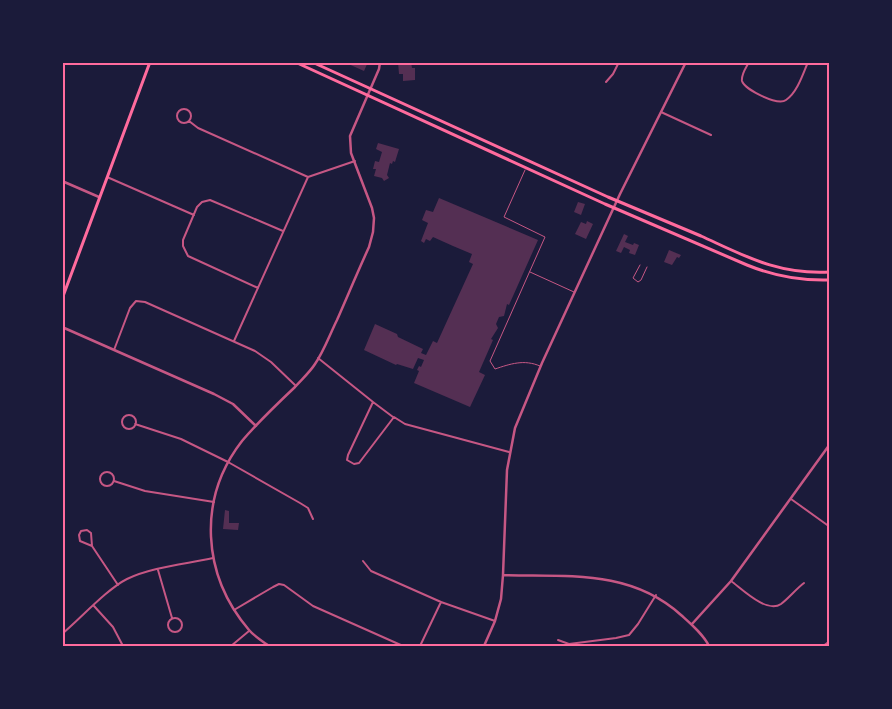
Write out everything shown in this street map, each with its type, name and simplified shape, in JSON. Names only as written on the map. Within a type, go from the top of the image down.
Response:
[{"type":"main road","points":[[62,299],[150,62]]},
{"type":"main road","points":[[294,62],[614,207],[766,273],[790,278],[830,280]]},
{"type":"main road","points":[[312,62],[370,90],[749,259],[768,266],[791,271],[830,272]]},
{"type":"street","points":[[269,646],[250,631],[234,610],[223,590],[213,558],[210,528],[214,502],[219,481],[228,462],[242,442],[316,364],[369,247],[373,232],[372,208],[351,153],[350,136],[380,62]]},
{"type":"street","points":[[606,82],[620,62]]},
{"type":"street","points":[[484,646],[495,620],[501,599],[507,470],[515,428],[540,366],[617,200],[686,62]]},
{"type":"street","points":[[749,62],[742,76],[742,82],[746,87],[776,102],[782,102],[787,100],[793,93],[808,62]]},
{"type":"street","points":[[180,110],[189,110],[192,116],[190,121],[184,124],[178,120],[177,116],[180,110]]},
{"type":"street","points":[[661,112],[711,135]]},
{"type":"street","points":[[190,121],[198,128],[308,177],[355,161]]},
{"type":"street","points":[[107,177],[194,215]]},
{"type":"street","points":[[234,342],[308,177]]},
{"type":"street","points":[[62,180],[99,197]]},
{"type":"street","points":[[258,288],[188,256],[183,246],[183,240],[197,207],[202,202],[210,200],[284,231]]},
{"type":"street","points":[[114,350],[130,308],[136,302],[145,302],[254,351],[271,362],[296,386]]},
{"type":"street","points":[[62,327],[214,394],[233,404],[256,426]]},
{"type":"street","points":[[318,358],[373,402],[405,424],[510,452]]},
{"type":"street","points":[[373,402],[347,460],[354,464],[359,462],[394,417]]},
{"type":"street","points":[[130,415],[135,418],[135,424],[133,428],[127,429],[122,426],[122,420],[130,415]]},
{"type":"street","points":[[135,424],[181,438],[228,462],[308,508],[313,519]]},
{"type":"street","points":[[692,624],[731,580],[830,444]]},
{"type":"street","points":[[108,472],[113,474],[114,481],[111,485],[104,486],[100,481],[100,476],[108,472]]},
{"type":"street","points":[[114,481],[145,491],[214,502]]},
{"type":"street","points":[[790,498],[830,527]]},
{"type":"street","points":[[92,546],[80,540],[79,535],[81,531],[86,530],[91,533],[92,546],[118,586]]},
{"type":"street","points":[[62,634],[126,579],[213,558]]},
{"type":"street","points":[[363,561],[371,571],[441,602],[495,620]]},
{"type":"street","points":[[158,570],[172,618]]},
{"type":"street","points":[[503,575],[600,578],[621,582],[656,595],[672,606],[692,624],[709,646]]},
{"type":"street","points":[[731,580],[764,605],[771,607],[780,604],[804,583]]},
{"type":"street","points":[[234,610],[273,586],[278,584],[284,585],[313,606],[403,646]]},
{"type":"street","points":[[558,640],[569,644],[629,635],[656,595]]},
{"type":"street","points":[[420,646],[424,642],[441,602]]},
{"type":"street","points":[[94,606],[113,627],[123,646]]},
{"type":"street","points":[[172,618],[178,619],[181,622],[181,628],[176,632],[172,632],[168,627],[168,621],[172,618]]},
{"type":"street","points":[[231,646],[250,631]]},
{"type":"street","points":[[823,646],[830,641]]},
{"type":"lane","points":[[526,159],[523,166],[525,170],[504,217],[545,237],[490,361],[495,369],[516,362],[540,366]]},
{"type":"lane","points":[[640,265],[634,278],[638,282],[647,267]]},
{"type":"lane","points":[[530,271],[575,293]]},
{"type":"building","points":[[344,62],[368,62],[364,71]]},
{"type":"building","points":[[398,62],[411,62],[412,68],[415,68],[415,80],[403,81],[403,74],[399,74]]},
{"type":"building","points":[[378,143],[399,149],[395,162],[390,163],[387,175],[389,178],[384,181],[382,178],[374,176],[376,169],[373,169],[375,161],[379,162],[382,152],[376,149]]},
{"type":"building","points":[[439,198],[538,240],[509,305],[507,304],[504,316],[499,317],[496,324],[498,328],[491,339],[493,340],[479,372],[485,375],[470,407],[414,383],[419,371],[417,370],[419,366],[421,367],[424,360],[418,358],[413,369],[396,365],[364,350],[375,324],[423,349],[421,353],[426,355],[433,341],[437,343],[473,264],[469,262],[472,254],[433,237],[430,241],[426,239],[424,243],[421,241],[428,223],[422,220],[426,210],[433,212]]},
{"type":"building","points":[[578,202],[585,204],[581,215],[574,212]]},
{"type":"building","points":[[587,221],[593,224],[586,239],[575,234],[581,222],[586,224]]},
{"type":"building","points":[[624,234],[628,236],[625,242],[639,245],[635,255],[629,253],[630,250],[624,247],[621,253],[616,251]]},
{"type":"building","points":[[669,250],[681,255],[679,258],[677,257],[672,265],[664,262]]},
{"type":"building","points":[[225,510],[229,511],[229,523],[239,523],[238,530],[223,529]]}]
